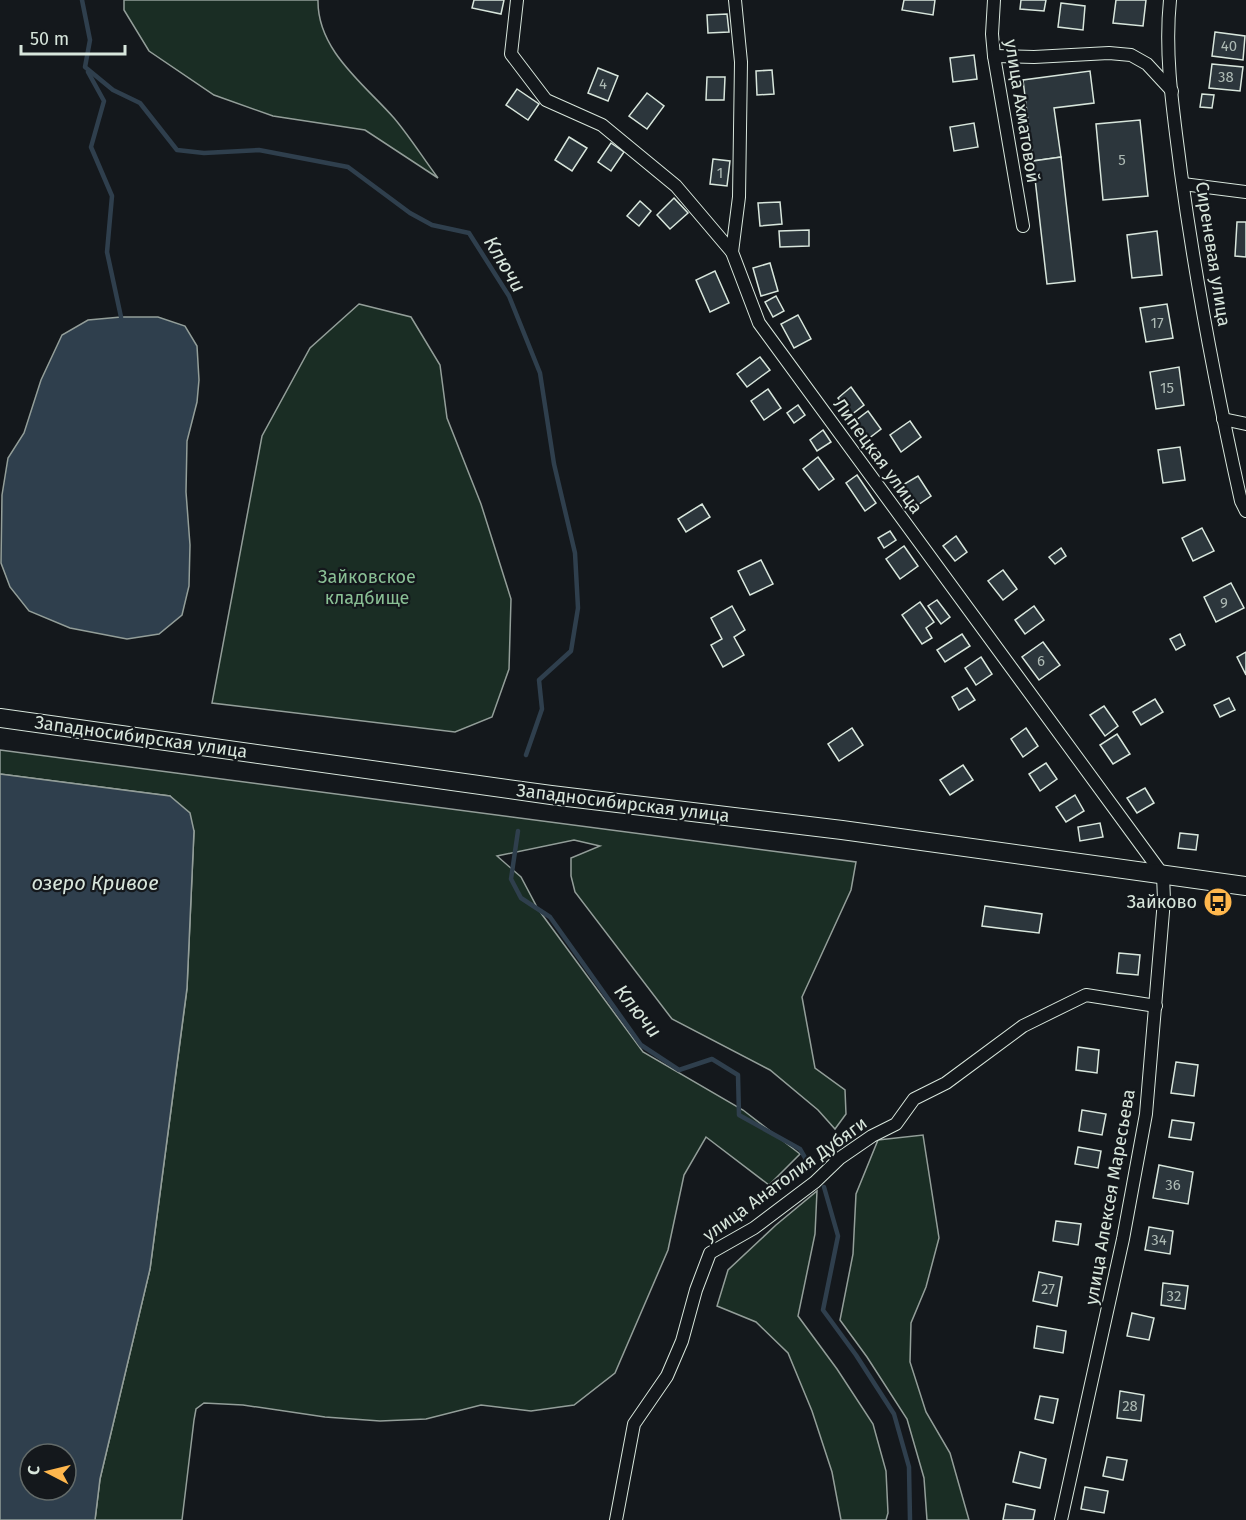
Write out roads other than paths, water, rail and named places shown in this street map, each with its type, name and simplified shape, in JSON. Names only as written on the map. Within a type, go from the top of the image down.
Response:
[{"type":"main road","name":"Западносибирская улица","points":[[0,718],[551,795],[842,830],[1246,886]]},
{"type":"street","points":[[517,0],[511,54],[546,100],[602,125],[676,186],[732,252]]},
{"type":"street","name":"Липецкая улица","points":[[735,0],[741,62],[740,164],[739,198],[732,252],[759,323],[1163,875]]},
{"type":"street","name":"улица Ахматовой","points":[[994,0],[992,34],[994,56],[1023,226]]},
{"type":"street","name":"Сиреневая улица","points":[[1170,0],[1167,28],[1187,222],[1223,419],[1241,501],[1246,511]]},
{"type":"street","points":[[994,56],[1034,57],[1109,53],[1131,55],[1147,64],[1172,91]]},
{"type":"street","points":[[1183,184],[1246,192]]},
{"type":"street","points":[[1223,419],[1246,424]]},
{"type":"street","name":"улица Алексея Маресьева","points":[[1061,1520],[1123,1239],[1146,1114],[1164,900],[1163,875]]},
{"type":"street","name":"улица Анатолия Дубяги","points":[[616,1520],[634,1424],[667,1376],[682,1341],[696,1290],[710,1253],[754,1228],[815,1182],[840,1158],[872,1136],[896,1124],[914,1099],[946,1083],[1023,1026],[1086,995],[1156,1006]]},
{"type":"water","points":[[158,317],[185,326],[197,346],[199,380],[197,402],[187,441],[189,586],[182,615],[159,634],[127,639],[70,628],[29,611],[10,587],[1,563],[2,495],[8,458],[24,433],[41,380],[62,335],[88,320]]},
{"type":"water","name":"озеро Кривое","points":[[0,774],[170,796],[190,813],[194,831],[187,988],[150,1269],[100,1479],[95,1520],[0,1520]]},
{"type":"waterway","name":"Ключи","points":[[82,0],[90,40],[85,67],[113,90],[140,103],[177,150],[204,153],[259,150],[348,167],[410,213],[432,225],[469,233],[509,296],[540,373],[554,464],[575,553],[578,608],[571,651],[539,680],[542,709],[526,755]]},
{"type":"waterway","points":[[88,72],[104,101],[91,147],[112,196],[107,252],[121,317]]},
{"type":"waterway","name":"Ключи","points":[[518,831],[511,879],[521,898],[550,917],[641,1045],[679,1070],[712,1059],[738,1075],[739,1115],[800,1149],[811,1168]]},
{"type":"waterway","name":"Ключи","points":[[824,1187],[838,1236],[823,1310],[856,1355],[894,1414],[909,1467],[910,1520]]},
{"type":"place","name":"Зайково","points":[[1218,902]]},
{"type":"park label","name":"Зайковское кладбище","points":[[367,587]]}]
